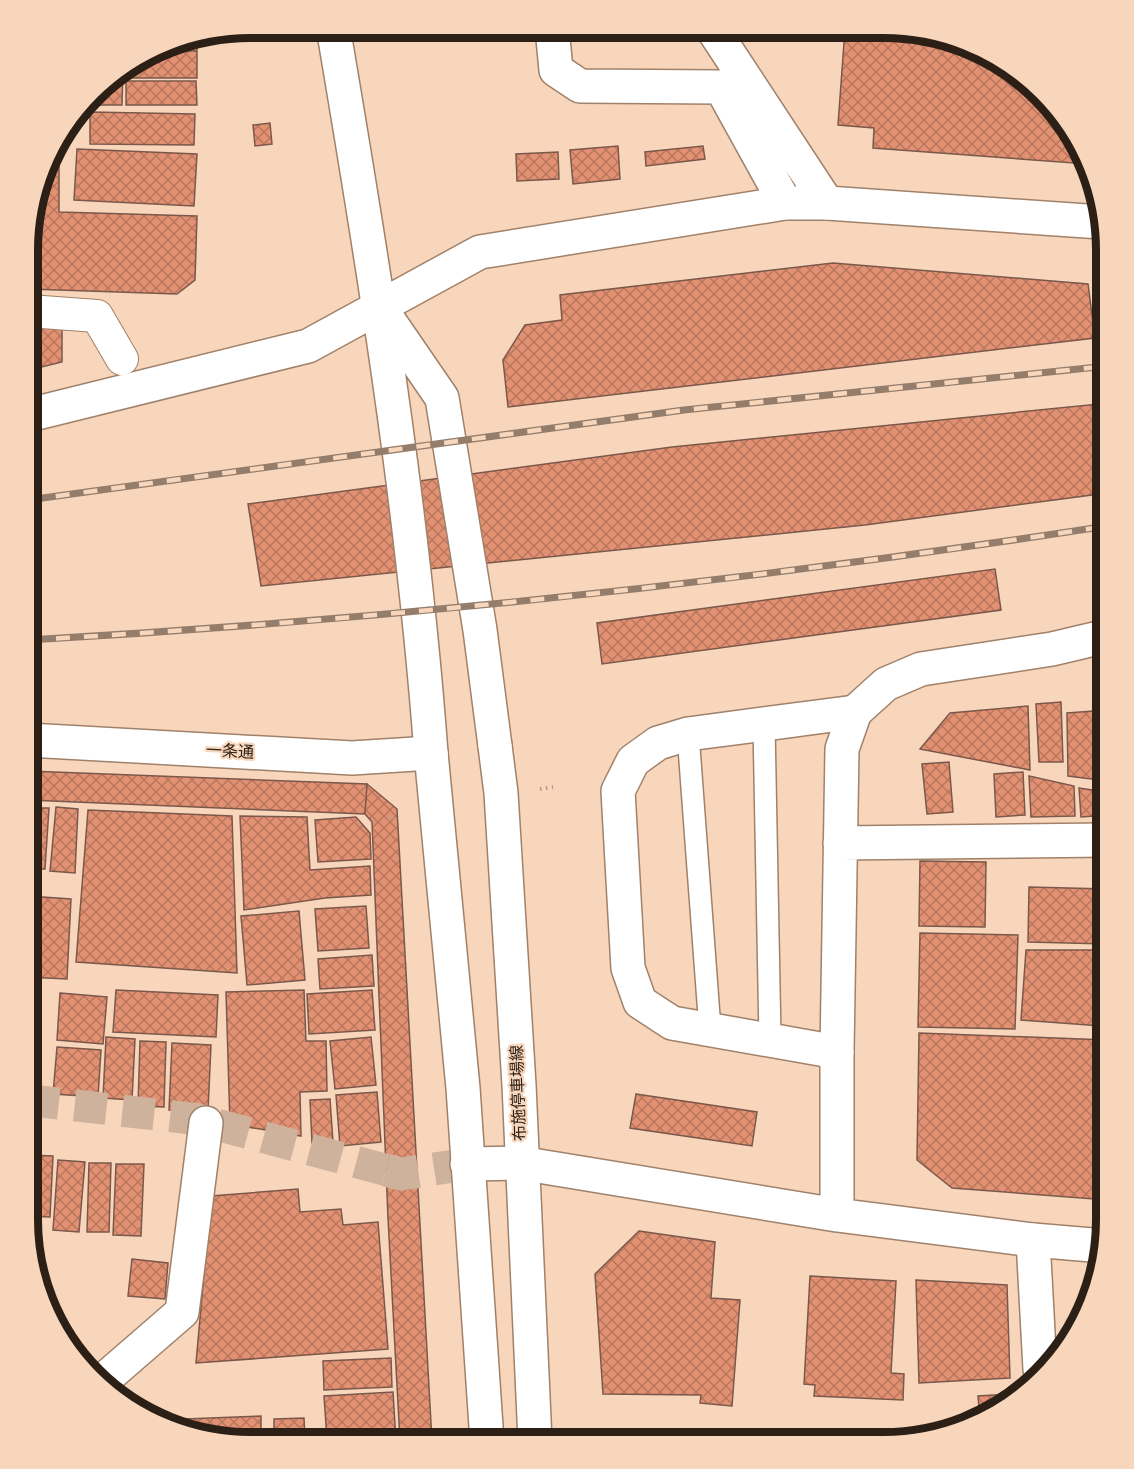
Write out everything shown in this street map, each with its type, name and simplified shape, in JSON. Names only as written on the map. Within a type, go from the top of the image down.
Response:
[{"type":"street","points":[[335,38],[380,308],[423,637],[431,753],[463,1088],[486,1432]]},
{"type":"street","points":[[553,38],[556,70],[580,86],[721,87],[785,203]]},
{"type":"street","points":[[719,38],[827,203]]},
{"type":"street","points":[[38,413],[308,346],[480,252],[785,203],[827,203],[1095,222]]},
{"type":"street","name":"布施停車場線","points":[[380,308],[442,398],[480,630],[501,794],[518,1074],[520,1163],[534,1432]]},
{"type":"street","points":[[38,312],[97,316],[122,359]]},
{"type":"street","points":[[837,1215],[842,749],[855,712],[886,684],[921,669],[1052,649],[1096,639]]},
{"type":"street","points":[[837,1052],[672,1023],[640,1002],[628,968],[618,791],[633,761],[658,742],[688,734],[855,712]]},
{"type":"street","name":"一条通","points":[[38,741],[352,758],[431,753]]},
{"type":"street","points":[[840,843],[1096,840]]},
{"type":"street","points":[[108,1377],[182,1312],[206,1123]]},
{"type":"street","points":[[467,1164],[520,1163],[837,1215],[1033,1240],[1095,1245]]},
{"type":"street","points":[[1033,1240],[1040,1363]]},
{"type":"lane","points":[[764,725],[770,1039]]},
{"type":"lane","points":[[688,734],[710,1029]]},
{"type":"building","points":[[844,38],[912,39],[966,54],[1014,81],[1053,120],[1074,155],[1074,163],[873,148],[874,128],[838,125]]},
{"type":"building","points":[[197,44],[197,51],[176,51]]},
{"type":"building","points":[[176,51],[197,51],[197,78],[127,78],[143,66],[168,54]]},
{"type":"building","points":[[123,79],[122,105],[95,105]]},
{"type":"building","points":[[126,81],[196,81],[197,105],[126,105]]},
{"type":"building","points":[[90,112],[195,114],[194,145],[90,144]]},
{"type":"building","points":[[270,123],[272,144],[255,146],[253,125]]},
{"type":"building","points":[[618,146],[620,179],[573,184],[570,150]]},
{"type":"building","points":[[703,146],[705,159],[646,166],[645,152]]},
{"type":"building","points":[[77,149],[197,154],[194,206],[74,200]]},
{"type":"building","points":[[558,152],[559,179],[517,181],[516,154]]},
{"type":"building","points":[[59,156],[59,212],[197,216],[195,280],[177,294],[38,289],[39,222],[45,194]]},
{"type":"building","points":[[833,263],[1088,284],[1095,338],[508,407],[503,360],[525,325],[562,320],[560,295]]},
{"type":"building","points":[[38,327],[62,329],[62,362],[38,368]]},
{"type":"building","points":[[1096,404],[1096,494],[865,525],[261,586],[248,504],[672,447]]},
{"type":"building","points":[[995,569],[1001,610],[602,664],[597,623]]},
{"type":"building","points":[[1061,702],[1063,762],[1039,762],[1036,704]]},
{"type":"building","points":[[1028,706],[1030,770],[920,749],[950,713]]},
{"type":"building","points":[[1096,711],[1096,780],[1068,776],[1067,713]]},
{"type":"building","points":[[949,762],[953,812],[927,814],[922,764]]},
{"type":"building","points":[[38,771],[367,784],[365,814],[38,800]]},
{"type":"building","points":[[1023,772],[1025,815],[996,817],[994,774]]},
{"type":"building","points":[[1029,776],[1074,786],[1075,816],[1031,817]]},
{"type":"building","points":[[367,784],[397,809],[431,1432],[400,1432],[388,1218],[372,822],[365,814]]},
{"type":"building","points":[[1079,788],[1096,791],[1096,816],[1081,817]]},
{"type":"building","points":[[56,807],[78,809],[75,873],[50,871]]},
{"type":"building","points":[[38,808],[49,808],[45,869],[38,869]]},
{"type":"building","points":[[88,810],[232,816],[237,973],[76,962]]},
{"type":"building","points":[[240,816],[307,817],[310,870],[370,866],[371,895],[325,898],[244,910]]},
{"type":"building","points":[[356,817],[370,833],[371,859],[318,862],[315,820]]},
{"type":"building","points":[[920,861],[986,862],[985,927],[919,926]]},
{"type":"building","points":[[1029,887],[1096,889],[1096,944],[1028,942]]},
{"type":"building","points":[[38,897],[71,899],[67,979],[38,978]]},
{"type":"building","points":[[366,906],[369,948],[318,951],[315,909]]},
{"type":"building","points":[[299,911],[305,980],[247,985],[241,916]]},
{"type":"building","points":[[920,933],[1018,935],[1015,1029],[918,1027]]},
{"type":"building","points":[[1026,950],[1094,950],[1096,1026],[1021,1020]]},
{"type":"building","points":[[372,955],[374,986],[320,989],[318,959]]},
{"type":"building","points":[[116,990],[218,995],[216,1037],[113,1032]]},
{"type":"building","points":[[304,990],[306,1041],[326,1041],[327,1091],[300,1092],[301,1136],[230,1124],[226,992]]},
{"type":"building","points":[[372,990],[375,1030],[309,1034],[307,994]]},
{"type":"building","points":[[60,993],[107,997],[103,1044],[57,1040]]},
{"type":"building","points":[[919,1033],[1096,1040],[1096,1199],[952,1188],[917,1160]]},
{"type":"building","points":[[106,1037],[135,1039],[132,1100],[103,1098]]},
{"type":"building","points":[[371,1037],[376,1085],[335,1089],[330,1041]]},
{"type":"building","points":[[140,1041],[166,1042],[164,1107],[138,1106]]},
{"type":"building","points":[[172,1043],[211,1045],[208,1111],[169,1110]]},
{"type":"building","points":[[57,1047],[101,1050],[98,1097],[53,1094]]},
{"type":"building","points":[[377,1092],[381,1142],[340,1146],[336,1095]]},
{"type":"building","points":[[636,1094],[757,1112],[752,1146],[630,1128]]},
{"type":"building","points":[[330,1099],[333,1142],[312,1143],[310,1100]]},
{"type":"building","points":[[38,1155],[53,1156],[50,1217],[38,1216]]},
{"type":"building","points":[[58,1160],[85,1162],[79,1232],[53,1230]]},
{"type":"building","points":[[89,1163],[111,1163],[109,1232],[87,1232]]},
{"type":"building","points":[[116,1164],[144,1164],[141,1236],[113,1235]]},
{"type":"building","points":[[298,1189],[300,1212],[341,1209],[343,1225],[378,1222],[388,1349],[196,1363],[211,1196]]},
{"type":"building","points":[[639,1231],[715,1242],[711,1298],[740,1300],[732,1406],[700,1403],[701,1395],[603,1394],[595,1274]]},
{"type":"building","points":[[132,1259],[168,1263],[165,1299],[128,1296]]},
{"type":"building","points":[[810,1276],[896,1281],[891,1373],[904,1374],[903,1400],[814,1396],[815,1385],[804,1384]]},
{"type":"building","points":[[916,1280],[1007,1285],[1010,1378],[919,1383]]},
{"type":"building","points":[[391,1358],[392,1387],[324,1390],[323,1361]]},
{"type":"building","points":[[393,1392],[395,1432],[326,1432],[324,1396]]},
{"type":"building","points":[[1004,1394],[979,1409],[978,1396]]},
{"type":"building","points":[[261,1416],[261,1432],[222,1430],[194,1424],[185,1421],[185,1419]]},
{"type":"building","points":[[304,1418],[305,1432],[274,1432],[274,1419]]},
{"type":"tunnel","points":[[38,1101],[196,1119],[386,1170]]},
{"type":"tunnel","points":[[386,1170],[401,1174],[467,1164]]},
{"type":"railway","points":[[38,499],[684,410],[1096,367]]},
{"type":"railway","points":[[38,639],[163,632],[434,610],[569,596],[839,564],[1096,528]]}]
